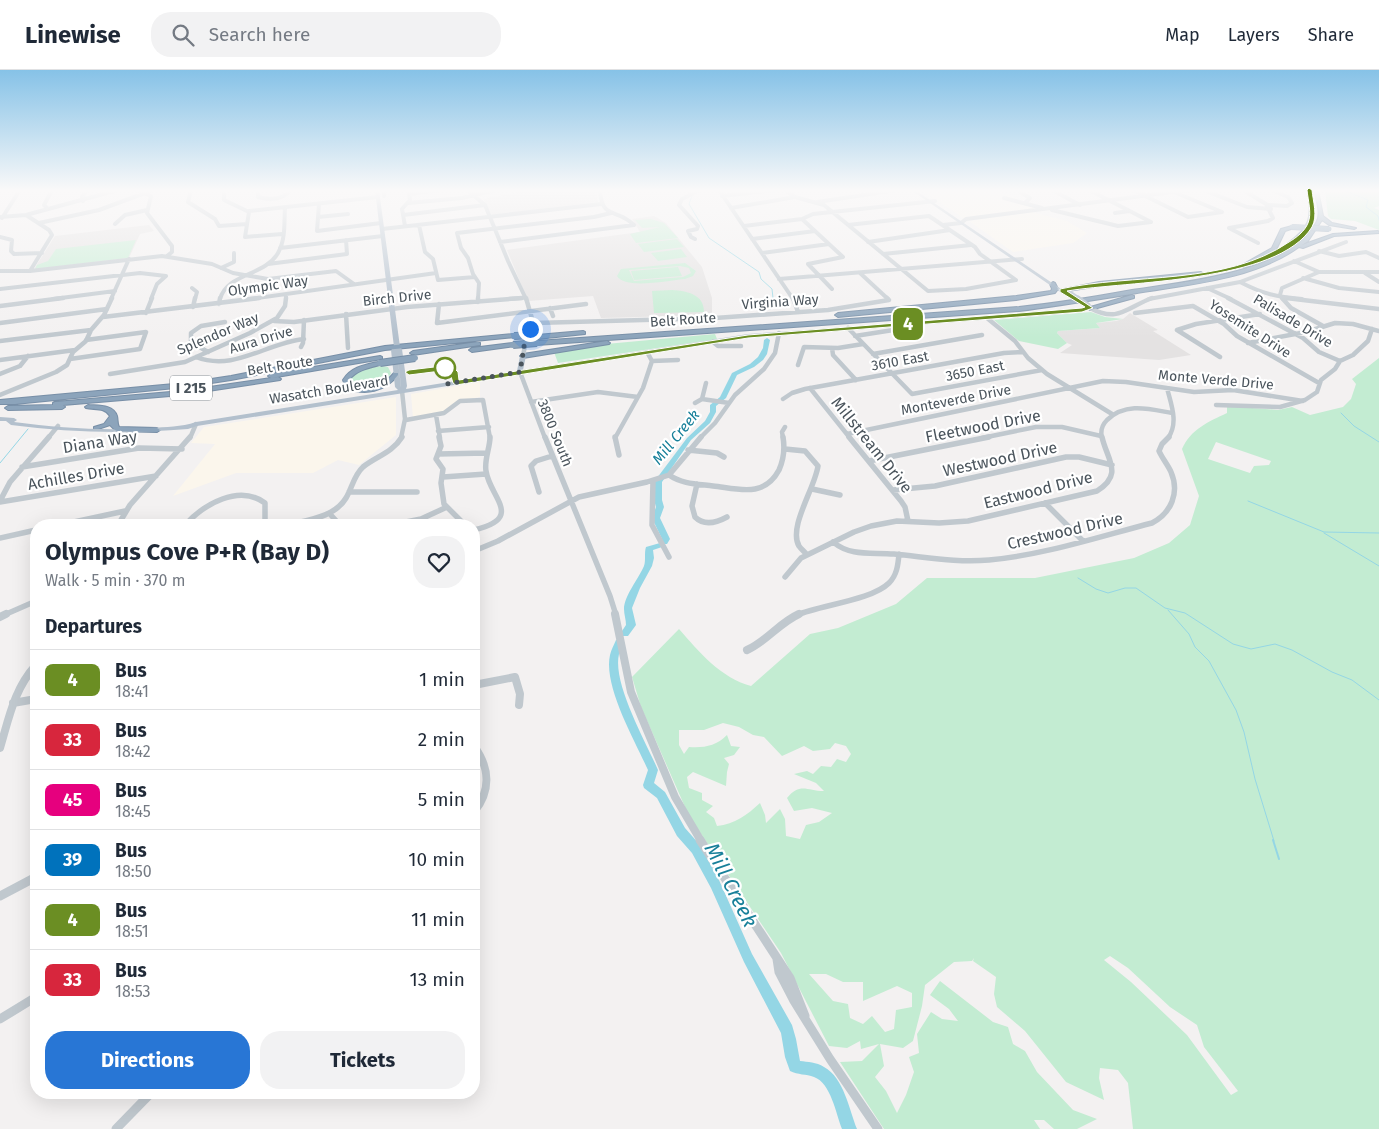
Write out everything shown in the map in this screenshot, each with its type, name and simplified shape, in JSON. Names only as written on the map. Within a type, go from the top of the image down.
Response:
[{"type":"highway","points":[[1244,266],[1274,249],[1279,239]]},
{"type":"highway","name":"Belt Route","points":[[537,339],[549,335],[1049,300],[1244,266],[1280,252],[1296,239]]},
{"type":"highway","name":"Belt Route","points":[[0,405],[9,402],[64,400],[180,389],[514,340],[1019,309],[1172,286],[1239,272],[1286,254],[1306,239]]},
{"type":"highway","points":[[1286,254],[1322,239]]},
{"type":"highway","points":[[812,318],[1016,298],[1053,292],[1055,289],[1201,274]]},
{"type":"highway","points":[[1087,306],[1099,306],[1172,286]]},
{"type":"highway","points":[[1099,306],[1103,314]]},
{"type":"highway","points":[[523,356],[606,343],[829,322]]},
{"type":"highway","points":[[9,402],[185,385],[397,347],[514,340]]},
{"type":"highway","name":"Belt Route","points":[[0,405],[63,404],[182,394],[380,361]]},
{"type":"highway","points":[[380,361],[360,368],[350,374],[346,380],[348,387],[358,390],[373,390],[385,385],[396,374]]},
{"type":"highway","points":[[0,405],[96,408],[110,411],[114,417],[113,423],[116,428],[121,430],[157,430]]},
{"type":"highway","points":[[96,428],[106,425],[114,417]]},
{"type":"main road","points":[[383,239],[397,347],[399,349],[404,386],[402,391],[398,387],[396,374],[394,350],[397,347]]},
{"type":"main road","points":[[989,239],[1087,306]]},
{"type":"main road","name":"Wasatch Boulevard","points":[[56,427],[116,428],[196,424],[647,352],[779,333],[1062,313],[1087,306]]},
{"type":"main road","points":[[520,372],[523,356]]},
{"type":"main road","name":"Wasatch Boulevard","points":[[0,419],[11,423],[113,432],[157,430],[188,427],[196,424]]},
{"type":"street","points":[[10,239],[12,240],[11,251],[14,254],[42,253]]},
{"type":"street","points":[[30,271],[50,239]]},
{"type":"street","points":[[167,239],[172,246],[172,252],[167,256]]},
{"type":"street","points":[[219,304],[224,289],[268,264],[280,248],[281,239]]},
{"type":"street","points":[[280,248],[351,239]]},
{"type":"street","points":[[422,239],[425,252],[433,259],[440,281],[475,277]]},
{"type":"street","points":[[460,239],[479,283],[478,302]]},
{"type":"street","points":[[520,239],[500,242],[526,299],[524,300],[533,325]]},
{"type":"street","points":[[756,239],[752,240],[795,303],[798,312]]},
{"type":"street","points":[[824,239],[843,258],[808,264],[832,289]]},
{"type":"street","points":[[865,239],[928,291],[966,289],[1016,280],[963,239]]},
{"type":"street","points":[[868,242],[886,239]]},
{"type":"street","points":[[1251,239],[1258,243]]},
{"type":"street","points":[[268,264],[347,254],[346,240]]},
{"type":"street","points":[[1087,306],[1103,314],[1117,315],[1151,298],[1240,282],[1346,242]]},
{"type":"street","points":[[762,253],[829,244]]},
{"type":"street","points":[[883,254],[971,245]]},
{"type":"street","points":[[1319,251],[1342,256],[1366,252],[1379,258]]},
{"type":"street","points":[[221,268],[234,262],[234,253]]},
{"type":"street","points":[[1,272],[30,271],[167,256],[212,264],[248,276],[272,279],[336,271],[354,284]]},
{"type":"street","points":[[2,395],[61,370],[68,364],[75,350],[86,340],[103,317],[129,259]]},
{"type":"street","points":[[779,279],[1019,260]]},
{"type":"street","points":[[1294,261],[1318,272]]},
{"type":"street","points":[[1362,271],[1379,282]]},
{"type":"street","points":[[0,289],[145,272],[166,276],[156,285],[146,313]]},
{"type":"street","points":[[1323,326],[1291,308],[1281,297],[1282,288],[1318,272],[1379,272]]},
{"type":"street","name":"Olympic Way","points":[[103,317],[219,304],[436,273]]},
{"type":"street","name":"Virginia Way","points":[[533,325],[709,318],[798,312],[835,309],[888,300],[860,273]]},
{"type":"street","points":[[1303,278],[1339,288],[1379,292]]},
{"type":"street","points":[[1240,282],[1261,293],[1281,297],[1379,309]]},
{"type":"street","points":[[192,288],[197,292],[193,307]]},
{"type":"street","name":"Palisade Drive","points":[[1208,288],[1260,314],[1296,334],[1321,353],[1340,361]]},
{"type":"street","points":[[0,306],[115,291]]},
{"type":"street","name":"Splendor Way","points":[[110,374],[180,363],[262,328],[274,321],[284,309],[286,295]]},
{"type":"street","name":"Birch Drive","points":[[274,321],[304,320],[439,304],[524,300]]},
{"type":"street","points":[[439,304],[437,323],[529,314],[550,308],[586,304]]},
{"type":"street","points":[[579,304],[582,311]]},
{"type":"street","name":"Yosemite Drive","points":[[1135,313],[1191,306],[1219,321],[1248,343],[1319,383]]},
{"type":"street","points":[[550,308],[553,316]]},
{"type":"street","points":[[0,323],[107,309]]},
{"type":"street","points":[[346,314],[348,348]]},
{"type":"street","points":[[523,356],[526,334],[522,325],[526,322],[529,314]]},
{"type":"street","points":[[1220,357],[1177,330],[1196,324],[1260,314]]},
{"type":"street","points":[[987,318],[1015,341],[1023,352],[1042,370],[1112,414]]},
{"type":"street","points":[[301,347],[304,339],[304,320]]},
{"type":"street","points":[[208,352],[191,342],[192,331],[204,325],[225,322]]},
{"type":"street","points":[[526,322],[533,325]]},
{"type":"street","points":[[1248,343],[1296,334],[1339,323],[1379,331]]},
{"type":"street","points":[[524,328],[533,325]]},
{"type":"street","points":[[526,334],[533,325]]},
{"type":"street","points":[[848,328],[892,374]]},
{"type":"street","points":[[855,336],[906,328]]},
{"type":"street","points":[[1216,405],[1278,408],[1303,401],[1316,394],[1319,383],[1340,361],[1353,355],[1368,341],[1372,329]]},
{"type":"street","points":[[0,341],[92,330]]},
{"type":"street","points":[[70,359],[140,349],[146,332],[86,340]]},
{"type":"street","points":[[480,548],[498,541],[578,497],[666,476],[688,450],[716,424],[729,403],[772,359],[776,350],[779,333]]},
{"type":"street","points":[[873,354],[982,335]]},
{"type":"street","name":"Aura Drive","points":[[196,357],[209,363],[240,360],[279,344],[304,339]]},
{"type":"street","points":[[713,342],[718,346],[741,346]]},
{"type":"street","points":[[798,365],[805,346],[832,348],[863,344]]},
{"type":"street","points":[[832,348],[834,356],[856,380]]},
{"type":"street","points":[[0,360],[75,350]]},
{"type":"street","points":[[647,352],[652,361]]},
{"type":"street","name":"3610 East","points":[[783,399],[794,392],[810,388],[1004,353],[1023,352]]},
{"type":"street","points":[[0,374],[20,366],[28,356]]},
{"type":"street","points":[[652,361],[678,360]]},
{"type":"street","points":[[619,455],[616,436],[638,397],[652,361]]},
{"type":"street","name":"3650 East","points":[[892,374],[912,394],[1042,370]]},
{"type":"street","name":"3800 South","points":[[520,372],[616,616],[630,692],[656,748],[675,797],[685,816],[776,958],[779,972],[794,1001],[830,1059],[878,1129]]},
{"type":"street","name":"Monte Verde Drive","points":[[1068,387],[1109,381],[1197,392],[1233,390],[1303,401]]},
{"type":"street","points":[[702,399],[706,383]]},
{"type":"street","name":"Monteverde Drive","points":[[847,434],[1047,394],[1068,387]]},
{"type":"street","name":"Millstream Drive","points":[[810,388],[893,490],[905,507],[908,521]]},
{"type":"street","name":"Crestwood Drive","points":[[833,542],[843,550],[856,553],[899,554],[947,560],[988,560],[1023,556],[1147,525],[1160,519],[1168,511],[1173,497],[1174,482],[1159,449],[1173,430],[1167,388]]},
{"type":"street","points":[[308,519],[329,513],[340,506],[361,469],[386,454],[400,441],[406,420],[402,391]]},
{"type":"street","points":[[531,402],[595,392],[638,397]]},
{"type":"street","points":[[406,420],[436,416],[445,413],[458,402],[482,399],[489,427],[490,441],[485,466],[486,474],[489,483],[497,492],[501,513],[493,523],[480,528]]},
{"type":"street","points":[[695,403],[702,399],[729,403]]},
{"type":"street","points":[[1101,436],[1101,427],[1112,414],[1122,409],[1132,407],[1172,413]]},
{"type":"street","points":[[436,416],[441,446],[436,459],[442,468],[443,478],[440,483],[444,503],[459,519]]},
{"type":"street","points":[[121,519],[156,476],[182,449],[192,436],[196,424]]},
{"type":"street","points":[[0,501],[9,484],[56,427]]},
{"type":"street","points":[[438,431],[489,427]]},
{"type":"street","points":[[666,476],[679,482],[750,490],[769,485],[776,477],[781,466],[785,448],[782,432],[785,427]]},
{"type":"street","name":"Fleetwood Drive","points":[[869,461],[1036,427],[1066,428],[1101,436]]},
{"type":"street","name":"Eastwood Drive","points":[[785,577],[798,561],[806,555],[871,526],[892,521],[939,523],[968,521],[1100,489],[1111,479],[1112,465],[1101,436]]},
{"type":"street","name":"Diana Way","points":[[22,467],[140,448],[182,449]]},
{"type":"street","points":[[785,448],[805,451],[817,463],[818,470],[812,489],[796,528],[797,546],[806,555]]},
{"type":"street","points":[[688,450],[714,453],[724,457]]},
{"type":"street","points":[[438,454],[487,453]]},
{"type":"street","points":[[540,492],[531,466],[536,461],[552,456]]},
{"type":"street","name":"Westwood Drive","points":[[893,490],[935,486],[1066,457],[1079,457],[1112,465]]},
{"type":"street","points":[[443,478],[486,474]]},
{"type":"street","name":"Achilles Drive","points":[[0,501],[156,476]]},
{"type":"street","points":[[655,480],[652,525],[669,557]]},
{"type":"street","points":[[697,484],[692,510],[695,516],[708,523],[721,521],[727,517]]},
{"type":"street","points":[[812,489],[840,495]]},
{"type":"street","points":[[348,492],[417,492]]},
{"type":"street","points":[[190,519],[206,506],[247,494],[259,497],[265,503],[265,519]]},
{"type":"street","points":[[1045,503],[1084,541]]},
{"type":"street","points":[[421,519],[447,507]]},
{"type":"street","points":[[90,519],[125,512]]},
{"type":"street","points":[[329,513],[334,519]]},
{"type":"street","points":[[0,538],[30,531]]},
{"type":"street","points":[[747,650],[758,646],[777,627],[794,616],[884,588],[897,572],[899,554]]},
{"type":"street","points":[[0,617],[30,602]]},
{"type":"street","points":[[0,748],[13,703],[24,679],[30,672]]},
{"type":"street","points":[[480,684],[515,677],[520,694],[519,705]]},
{"type":"street","points":[[13,703],[30,701]]},
{"type":"street","points":[[480,754],[483,758],[487,780],[484,797],[480,803]]},
{"type":"street","points":[[1,893],[30,880]]},
{"type":"street","points":[[0,1019],[30,1001]]},
{"type":"street","points":[[116,1129],[145,1099]]},
{"type":"shaded area","points":[[53,239],[138,239],[129,258],[34,269]]},
{"type":"shaded area","points":[[585,239],[679,239],[702,267],[712,298],[712,315],[601,318],[593,296],[528,301],[507,250]]},
{"type":"shaded area","points":[[995,239],[1078,239],[1073,243],[1013,252]]},
{"type":"shaded area","points":[[1130,313],[1158,330],[1153,331],[1191,355],[1159,360],[1060,353],[1072,345],[1067,343],[1057,333],[1058,331],[1100,328],[1096,323],[1123,319]]},
{"type":"shaded area","points":[[480,382],[480,397],[457,401],[444,412],[413,418],[411,394]]},
{"type":"shaded area","points":[[396,397],[396,435],[359,465],[338,460],[313,473],[236,473],[173,496],[215,444],[191,443],[204,427]]},
{"type":"green space","points":[[634,239],[666,239],[636,243]]},
{"type":"green space","points":[[677,239],[684,247],[644,252],[638,244]]},
{"type":"green space","points":[[136,240],[128,258],[35,269],[37,265],[48,261],[56,249]]},
{"type":"green space","points":[[681,249],[687,257],[658,261],[651,253]]},
{"type":"green space","points":[[685,263],[696,271],[693,276],[685,279],[629,283],[617,276],[621,269]],"holes":[[[680,266],[689,268],[691,273],[683,277],[634,281],[629,270]]]},
{"type":"green space","points":[[678,267],[682,276],[634,280],[631,271]]},
{"type":"green space","points":[[652,291],[683,291],[698,297],[704,312],[654,313]]},
{"type":"green space","points":[[1091,312],[1105,317],[1123,319],[1096,323],[1100,328],[1058,331],[1057,333],[1067,343],[1058,349],[1019,341],[994,320]]},
{"type":"green space","points":[[715,334],[717,339],[558,363],[554,352],[606,344]]},
{"type":"green space","points":[[1379,358],[1379,1129],[1133,1129],[1128,1083],[1118,1070],[1100,1068],[1099,1078],[1104,1100],[1066,1082],[1025,1031],[997,1007],[994,994],[996,977],[973,961],[974,958],[972,961],[954,962],[925,985],[913,1041],[903,1048],[880,1044],[884,1066],[875,1077],[886,1091],[897,1113],[914,1072],[909,1057],[919,1053],[917,1034],[931,1012],[942,1019],[958,1021],[949,1009],[930,995],[940,981],[993,1022],[1008,1027],[1013,1044],[1025,1051],[1037,1072],[1073,1110],[1097,1119],[1077,1129],[1054,1129],[1044,1120],[1034,1120],[1040,1129],[884,1129],[840,1062],[862,1061],[879,1044],[861,1049],[860,1041],[847,1048],[829,1046],[781,953],[689,816],[641,707],[632,677],[679,629],[720,671],[751,686],[810,634],[838,628],[896,604],[927,578],[1035,578],[1134,558],[1169,543],[1190,525],[1199,496],[1182,449],[1195,431],[1227,413],[1227,406],[1278,410],[1292,407],[1310,415],[1343,407],[1351,399],[1356,384],[1352,379]],"holes":[[[1216,442],[1271,461],[1269,465],[1254,466],[1250,473],[1208,459]],[[723,723],[739,727],[753,735],[764,737],[782,756],[804,746],[813,751],[830,749],[835,743],[846,746],[851,754],[846,762],[837,759],[831,767],[821,766],[813,774],[807,771],[794,774],[816,783],[824,791],[804,788],[796,790],[787,798],[794,811],[812,808],[832,813],[819,822],[806,825],[800,839],[786,836],[785,819],[780,809],[766,823],[760,803],[740,818],[717,826],[714,818],[706,812],[713,806],[702,800],[702,793],[689,788],[687,777],[693,772],[726,786],[729,764],[724,758],[734,755],[740,747],[731,746],[727,735],[719,742],[710,746],[689,747],[684,754],[679,745],[679,730],[704,730]],[[1110,956],[1128,968],[1170,1007],[1197,1025],[1204,1047],[1238,1091],[1231,1095],[1187,1035],[1131,982],[1104,960]],[[809,974],[826,974],[843,982],[863,982],[863,1001],[897,986],[912,993],[912,1007],[896,1010],[894,1029],[885,1032],[872,1016],[863,1024],[850,1018],[848,1004],[833,1001]]]},
{"type":"green space","points":[[382,366],[388,367],[391,373],[388,379],[378,386],[365,389],[359,388],[348,381],[358,371]]},
{"type":"waterway","name":"Mill Creek","points":[[711,239],[759,272],[761,279],[772,289],[773,298],[770,309]]},
{"type":"waterway","name":"Mill Creek","points":[[664,542],[666,539],[656,518],[660,507],[658,482],[689,439],[708,422],[713,412],[713,405],[723,398],[734,374],[752,365],[764,354],[767,340]]},
{"type":"waterway","points":[[1341,413],[1354,426],[1379,442]]},
{"type":"waterway","points":[[0,463],[28,429]]},
{"type":"waterway","points":[[1248,501],[1324,532],[1379,533]]},
{"type":"waterway","points":[[1324,533],[1379,566]]},
{"type":"waterway","name":"Mill Creek","points":[[625,634],[631,625],[628,608],[648,566],[650,558],[649,549],[659,545]]},
{"type":"waterway","points":[[1078,578],[1096,589],[1108,593],[1125,588],[1136,588],[1165,608],[1185,613],[1233,644],[1251,649],[1275,644],[1292,650],[1332,672],[1352,680],[1379,700]]},
{"type":"waterway","points":[[1168,610],[1189,634],[1195,647],[1209,661],[1236,710],[1244,732],[1255,779],[1274,841]]},
{"type":"waterway","name":"Mill Creek","points":[[619,643],[614,655],[614,670],[624,706],[653,770],[648,785],[661,795],[681,832],[696,849],[715,884],[748,958],[787,1030],[795,1066],[818,1071],[825,1076],[835,1089],[850,1129]]},
{"type":"waterway","points":[[1273,840],[1279,859]]},
{"type":"bus line","name":"4","points":[[409,372],[451,367],[453,368],[456,383],[748,336],[1062,313],[1090,308],[1062,290],[1099,284],[1163,279],[1222,271],[1260,261],[1280,252],[1296,239]]},
{"type":"route","points":[[445,368],[446,384],[520,372],[526,334],[529,333],[530,329]]}]
